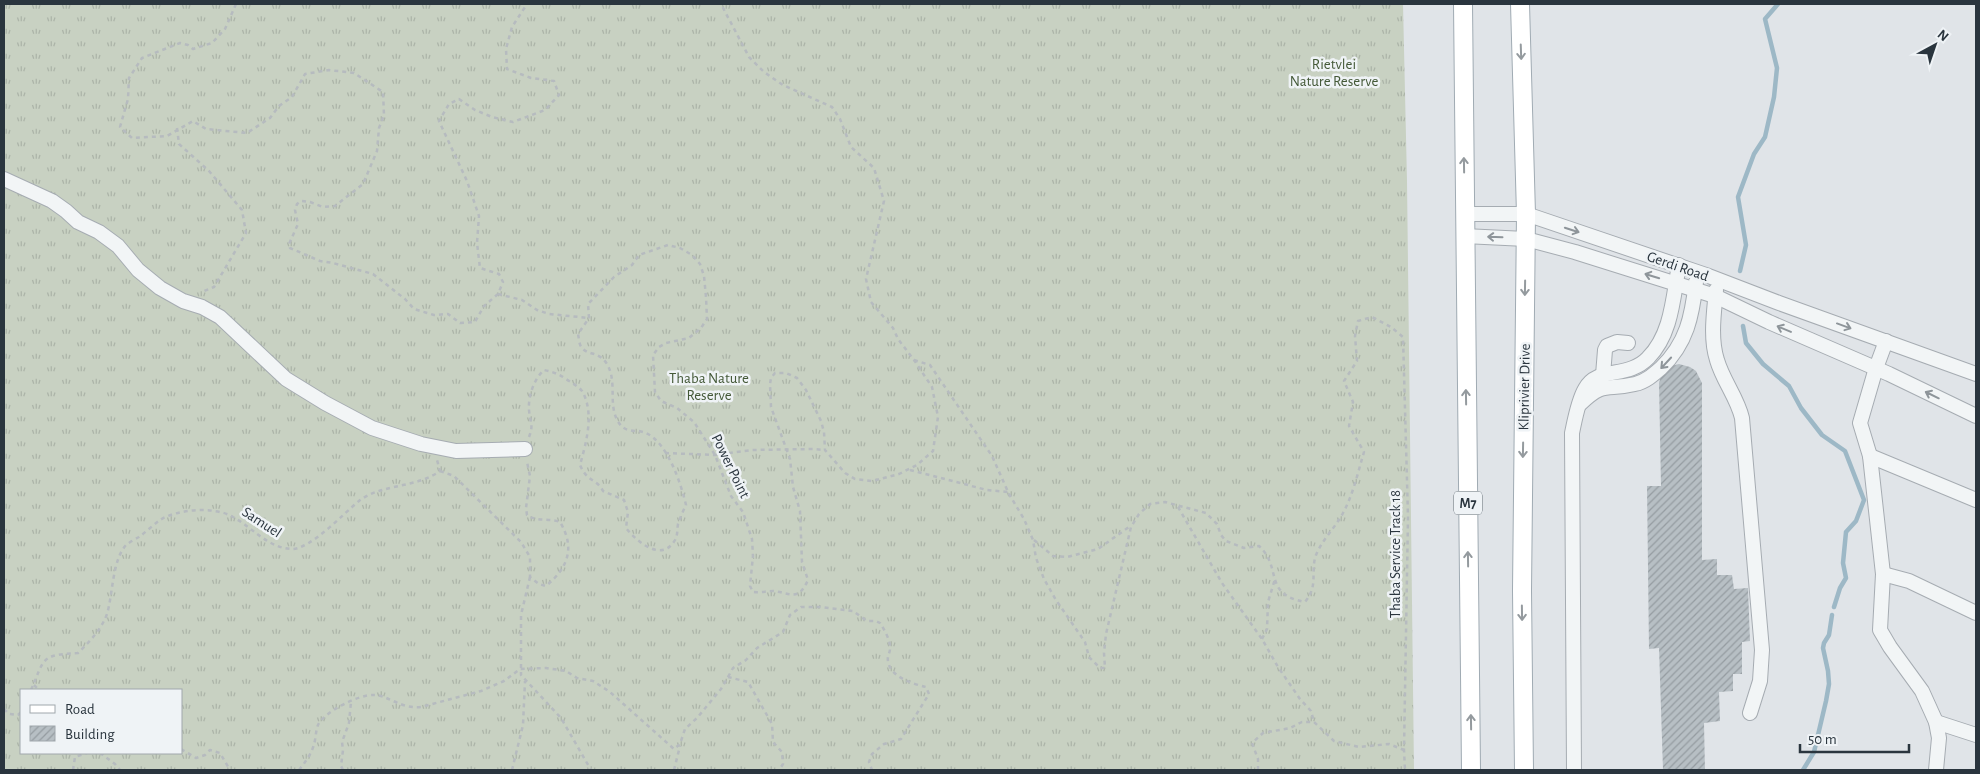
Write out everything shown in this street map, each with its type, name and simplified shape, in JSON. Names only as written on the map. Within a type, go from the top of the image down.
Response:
[{"type":"main road","name":"M7","points":[[1463,4],[1471,770]]},
{"type":"main road","name":"Kliprivier Drive","points":[[1520,4],[1526,214],[1522,591],[1524,770]]},
{"type":"street","points":[[4,179],[52,201],[78,222],[104,235],[118,246],[138,270],[160,288],[183,301],[220,317],[286,379],[325,403],[372,428],[421,444],[456,451],[525,449]]},
{"type":"street","name":"Gerdi Road","points":[[1465,214],[1526,214],[1679,265],[1976,374]]},
{"type":"street","name":"Gerdi Road","points":[[1464,236],[1526,239],[1575,252],[1715,296],[1769,322],[1876,368],[1976,416]]},
{"type":"street","points":[[1574,770],[1572,433],[1579,405],[1588,383],[1603,375],[1635,369],[1659,345],[1666,332],[1679,265]]},
{"type":"street","points":[[1579,405],[1598,389],[1637,384],[1652,376],[1666,362],[1679,347],[1687,333],[1698,272]]},
{"type":"street","points":[[1717,279],[1713,346],[1717,362],[1740,408],[1742,418],[1762,641],[1760,682],[1750,713]]},
{"type":"street","points":[[1886,341],[1860,423],[1870,456],[1883,574],[1880,630],[1922,691],[1936,722],[1939,738],[1936,770]]},
{"type":"street","points":[[1603,375],[1607,346],[1617,342],[1628,343]]},
{"type":"street","points":[[1870,456],[1976,500]]},
{"type":"street","points":[[1883,574],[1909,581],[1976,612]]},
{"type":"street","points":[[1936,722],[1976,735]]},
{"type":"path","points":[[236,4],[225,29],[212,43],[193,49],[188,45],[180,43],[142,58],[129,78],[128,98],[120,127],[132,138],[167,136],[177,128],[192,121],[206,128],[247,133],[270,118],[278,106],[292,96],[305,74],[329,70],[354,73],[366,83],[383,92],[384,115],[379,128],[376,151],[364,184],[335,206],[323,207],[301,201],[295,210],[298,224],[289,244],[290,248],[320,261],[373,274],[414,308],[434,314],[448,314],[460,323],[475,322],[484,306],[498,294],[503,282],[499,274],[480,268],[477,243],[479,216],[467,181],[439,121],[449,104],[460,99],[475,110],[492,117],[513,122],[545,110],[559,95],[554,81],[531,78],[507,69],[506,49],[512,27],[527,4]]},
{"type":"path","points":[[665,453],[715,454],[752,450],[825,450],[845,473],[864,482],[872,481],[908,470],[927,458],[933,451],[938,417],[932,388],[898,339],[893,328],[871,302],[866,279],[884,201],[874,168],[851,147],[840,119],[832,107],[783,85],[764,72],[749,57],[721,4]]},
{"type":"path","points":[[177,128],[179,144],[209,171],[242,210],[246,233],[214,287],[183,301]]},
{"type":"path","name":"Power Point","points":[[530,577],[539,584],[546,586],[553,581],[558,576],[567,559],[569,541],[560,522],[553,519],[539,519],[528,514],[526,508],[530,476],[525,449],[533,427],[529,410],[532,390],[538,376],[544,370],[554,372],[575,384],[581,390],[585,400],[588,432],[580,465],[582,472],[586,477],[600,485],[603,491],[624,500],[628,512],[626,528],[633,537],[647,548],[655,549],[668,548],[678,534],[678,524],[686,505],[682,489],[665,453],[646,433],[626,430],[620,426],[613,406],[613,384],[607,364],[600,355],[584,350],[581,347],[578,334],[589,318],[588,304],[614,277],[632,265],[639,255],[668,245],[680,248],[692,255],[700,264],[704,276],[707,319],[701,328],[689,338],[666,343],[659,347],[654,355],[655,392],[660,401],[677,408],[694,422],[715,454],[731,496],[743,512],[752,539],[753,556],[750,586],[753,592],[771,591],[794,595],[800,592],[808,580],[800,547],[800,511],[793,487],[790,460],[771,407],[770,384],[771,378],[775,373],[786,373],[796,378],[806,390],[821,421],[825,450]]},
{"type":"path","points":[[498,294],[522,300],[537,310],[549,314],[589,318]]},
{"type":"path","name":"Thaba Service Track 18","points":[[1275,578],[1279,590],[1290,600],[1305,602],[1311,595],[1315,576],[1315,558],[1321,545],[1344,513],[1364,452],[1349,426],[1353,402],[1344,381],[1357,361],[1355,336],[1358,321],[1372,317],[1391,327],[1403,337],[1408,517],[1405,770]]},
{"type":"path","points":[[914,360],[930,365],[992,456],[1008,492],[1034,540],[1036,558],[1056,600],[1085,642],[1089,657],[1100,668],[1105,668],[1106,634],[1130,526]]},
{"type":"path","points":[[421,444],[437,461],[440,471],[454,476],[521,542],[530,557],[530,577],[521,615],[521,675],[560,718],[591,770]]},
{"type":"path","points":[[908,470],[987,490],[1008,492]]},
{"type":"path","name":"Samuel","points":[[32,689],[40,665],[46,658],[53,655],[78,653],[101,627],[107,613],[115,569],[126,545],[161,520],[183,511],[209,511],[231,515],[276,547],[294,549],[309,542],[335,523],[360,500],[371,494],[431,478],[440,471]]},
{"type":"path","points":[[1034,540],[1053,556],[1067,557],[1098,549],[1130,526],[1150,504],[1165,502],[1206,513],[1217,524],[1226,541],[1244,548],[1259,546],[1265,551],[1275,578],[1268,602],[1267,629],[1262,639]]},
{"type":"path","points":[[1178,507],[1222,583],[1262,639],[1300,699],[1311,710],[1314,722],[1334,741],[1359,747],[1389,744],[1404,750]]},
{"type":"path","points":[[674,770],[685,729],[698,718],[721,689],[734,668],[746,660],[756,648],[783,632],[790,616],[801,607],[853,611],[867,621],[880,623],[890,650],[889,666],[901,677],[926,688],[930,694],[901,738],[898,741],[888,742],[872,754],[869,762],[872,770]]},
{"type":"path","points":[[299,770],[312,752],[317,727],[323,717],[360,696],[375,694],[400,705],[421,707],[481,691],[504,680],[520,669],[552,669],[566,672],[577,678],[593,681],[610,692],[674,749],[678,756]]},
{"type":"path","points":[[728,676],[748,682],[772,724],[773,742],[782,752],[783,764],[779,770]]},
{"type":"path","points":[[512,770],[524,725],[525,680]]},
{"type":"path","points":[[34,685],[38,689]]},
{"type":"path","points":[[343,770],[341,766],[344,750],[342,742],[349,723],[350,702]]},
{"type":"path","points":[[4,709],[9,714],[18,715],[20,713]]},
{"type":"path","points":[[1258,770],[1258,760],[1252,743],[1264,733],[1290,728],[1302,722],[1314,722]]},
{"type":"path","points":[[674,749],[680,744]]},
{"type":"path","points":[[182,750],[196,758],[205,755],[210,750],[220,753],[230,770]]},
{"type":"path","points":[[73,770],[75,757],[84,754]]},
{"type":"path","points":[[101,754],[120,770]]},
{"type":"green space","name":"Thaba Nature Reserve","points":[[4,4],[1403,4],[1414,770],[4,770]]},
{"type":"building","points":[[1679,364],[1696,371],[1702,383],[1702,560],[1717,559],[1717,575],[1732,575],[1734,589],[1748,588],[1750,641],[1742,642],[1742,674],[1733,674],[1733,691],[1719,692],[1720,721],[1704,723],[1705,770],[1663,770],[1659,648],[1649,649],[1647,486],[1661,486],[1659,383],[1661,376],[1671,366]]},
{"type":"waterway","points":[[1740,271],[1746,245],[1738,197],[1754,154],[1765,137],[1774,97],[1777,68],[1765,19],[1778,4]]},
{"type":"waterway","points":[[1743,326],[1746,343],[1763,364],[1789,386],[1801,408],[1822,435],[1845,451],[1864,500],[1856,521],[1846,532],[1843,563],[1846,578],[1840,588],[1834,607]]},
{"type":"waterway","points":[[1803,770],[1814,752],[1826,701],[1829,684],[1823,648],[1829,635],[1832,615]]},
{"type":"park label","name":"Rietvlei Nature Reserve","points":[[1334,72]]}]
